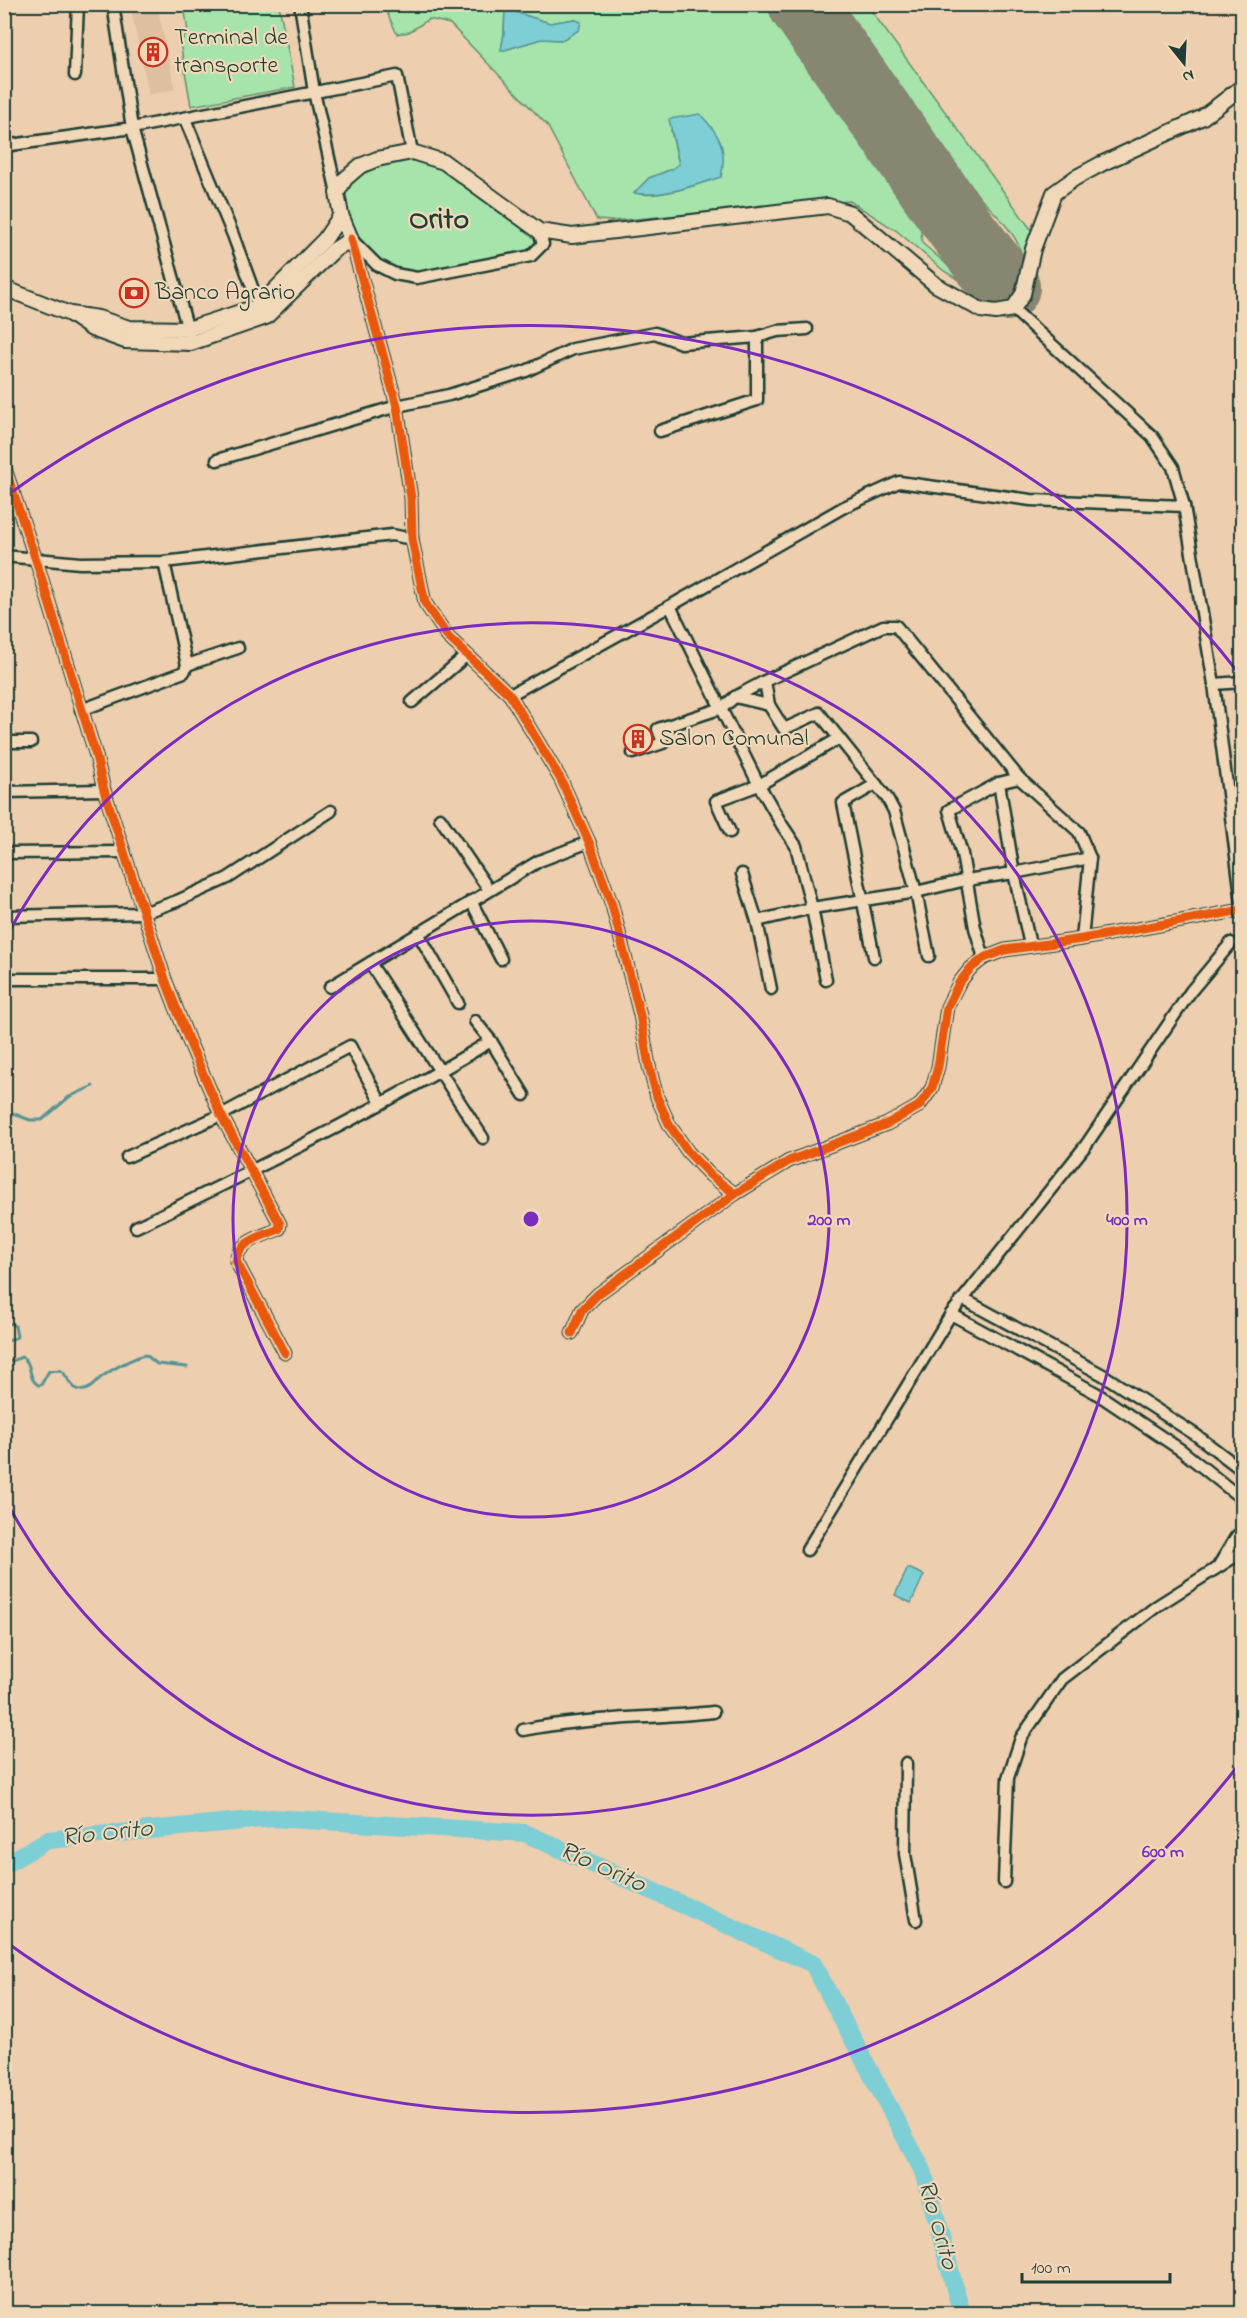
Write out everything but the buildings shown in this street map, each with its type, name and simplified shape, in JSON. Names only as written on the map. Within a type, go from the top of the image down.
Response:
[{"type":"main road","points":[[4,288],[70,314],[92,329],[125,341],[190,336],[266,317],[334,250],[351,239],[341,215],[337,193],[345,179],[360,166],[377,159],[412,152],[444,162],[539,231],[572,236],[828,206],[850,213],[936,285],[981,310],[996,312],[1013,309],[1023,294],[1033,249],[1054,193],[1101,164],[1203,117],[1242,87]]},
{"type":"main road","points":[[190,336],[259,306],[325,239],[341,215]]},
{"type":"street","points":[[75,75],[78,4]]},
{"type":"street","points":[[112,4],[132,128],[190,336]]},
{"type":"street","points":[[300,4],[315,92],[337,193]]},
{"type":"street","points":[[4,146],[185,119],[397,76],[412,152]]},
{"type":"street","points":[[185,119],[233,235],[259,306]]},
{"type":"street","points":[[351,239],[377,265],[395,274],[417,278],[531,256],[543,244],[539,231]]},
{"type":"street","points":[[351,239],[397,406],[411,498],[412,539],[425,603],[448,637],[510,694],[561,780],[589,842],[612,905],[640,1014],[657,1097],[670,1126],[688,1152],[710,1175],[735,1194]]},
{"type":"street","points":[[1013,309],[1152,436],[1173,467],[1184,506],[1214,684],[1242,903]]},
{"type":"street","points":[[217,460],[397,406],[449,395],[526,371],[573,349],[655,333],[681,343],[757,337],[777,331],[807,329]]},
{"type":"street","points":[[660,431],[757,400],[757,337]]},
{"type":"street","points":[[4,466],[36,560],[104,790],[165,979],[221,1115],[280,1224],[279,1229],[246,1244],[237,1253],[236,1261],[285,1353]]},
{"type":"street","points":[[510,694],[844,507],[899,482],[1031,500],[1184,506]]},
{"type":"street","points":[[4,556],[80,563],[164,562],[392,535],[412,539]]},
{"type":"street","points":[[81,710],[184,672],[187,665],[164,562]]},
{"type":"street","points":[[670,606],[759,785],[796,846],[812,908],[826,980]]},
{"type":"street","points":[[633,753],[663,743],[658,729],[722,708],[735,697],[765,681],[883,626],[896,626],[1019,778],[1079,832],[1090,858],[1082,939]]},
{"type":"street","points":[[187,665],[238,648]]},
{"type":"street","points":[[412,702],[467,655]]},
{"type":"street","points":[[765,681],[769,705],[784,729],[819,713],[876,784],[894,811],[916,892],[929,956]]},
{"type":"street","points":[[1214,684],[1242,682]]},
{"type":"street","points":[[735,697],[769,705]]},
{"type":"street","points":[[730,832],[716,801],[759,785],[838,739]]},
{"type":"street","points":[[4,742],[31,742]]},
{"type":"street","points":[[984,958],[975,928],[962,854],[949,810],[999,783],[1019,778]]},
{"type":"street","points":[[999,783],[1014,873],[1030,945]]},
{"type":"street","points":[[874,957],[843,803],[876,784]]},
{"type":"street","points":[[4,792],[104,790]]},
{"type":"street","points":[[4,916],[143,913],[177,901],[228,878],[332,811]]},
{"type":"street","points":[[440,818],[489,890]]},
{"type":"street","points":[[330,987],[539,861],[589,842]]},
{"type":"street","points":[[4,853],[124,852]]},
{"type":"street","points":[[757,921],[812,908],[916,892],[966,880],[1090,858]]},
{"type":"street","points":[[742,874],[757,921],[771,989]]},
{"type":"street","points":[[471,901],[501,959]]},
{"type":"street","points":[[572,1333],[582,1310],[598,1294],[735,1194],[789,1161],[887,1124],[919,1106],[932,1088],[938,1067],[947,1007],[958,983],[984,958],[1005,950],[1030,945],[1082,939],[1242,910]]},
{"type":"street","points":[[418,933],[458,1003]]},
{"type":"street","points":[[807,1550],[951,1314],[1086,1145],[1191,991],[1231,943]]},
{"type":"street","points":[[370,963],[483,1138]]},
{"type":"street","points":[[4,979],[165,979]]},
{"type":"street","points":[[475,1021],[491,1041],[524,1095]]},
{"type":"street","points":[[136,1227],[252,1171],[441,1071],[491,1041]]},
{"type":"street","points":[[127,1157],[221,1115],[350,1046],[381,1102]]},
{"type":"street","points":[[963,1299],[1103,1375],[1196,1435],[1242,1470]]},
{"type":"street","points":[[951,1314],[1096,1393],[1181,1450],[1242,1499]]},
{"type":"street","points":[[1096,1393],[1103,1375]]},
{"type":"street","points":[[1219,1566],[1242,1530]]},
{"type":"street","points":[[1004,1882],[1008,1778],[1021,1738],[1062,1679],[1157,1606],[1242,1552]]},
{"type":"street","points":[[523,1730],[595,1720],[713,1712]]},
{"type":"street","points":[[906,1763],[905,1854],[916,1920]]},
{"type":"shaded area","name":"Terminal de transporte","points":[[130,5],[157,5],[175,89],[149,95]]},
{"type":"green space","points":[[184,5],[279,5],[295,87],[191,106],[180,42],[188,32]]},
{"type":"green space","points":[[380,5],[779,5],[918,196],[922,243],[967,282],[998,293],[1015,288],[1021,255],[1019,245],[1012,234],[982,200],[946,169],[826,5],[867,5],[1033,232],[1021,287],[1008,294],[989,295],[970,287],[944,271],[897,231],[850,201],[611,221],[597,220],[547,125],[450,24],[429,19],[409,32],[397,34],[384,6]],"holes":[[[505,9],[550,23],[574,19],[562,40],[541,39],[501,51]],[[671,131],[721,176],[667,193],[635,193],[649,178],[679,164]]]},
{"type":"green space","points":[[412,152],[444,162],[539,231],[543,244],[531,256],[417,278],[395,274],[351,239],[341,215],[345,179]]},
{"type":"water","points":[[505,9],[550,23],[574,19],[581,22],[579,30],[562,40],[541,39],[501,51]]},
{"type":"water","points":[[700,114],[720,142],[723,158],[721,177],[666,192],[634,193],[649,178],[679,164],[669,119]]},
{"type":"water","points":[[908,1568],[924,1575],[911,1603],[895,1595]]},
{"type":"waterway","points":[[4,1110],[30,1120],[42,1120],[69,1097],[93,1086]]},
{"type":"waterway","points":[[4,1321],[15,1326],[17,1337],[4,1343]]},
{"type":"waterway","points":[[4,1364],[22,1357],[28,1363],[32,1379],[38,1385],[41,1385],[49,1371],[60,1370],[73,1386],[80,1390],[91,1387],[112,1370],[146,1355],[157,1364],[187,1367]]},
{"type":"waterway","name":"Río Orito","points":[[4,1865],[48,1840],[272,1818],[525,1833],[813,1964],[923,2171],[962,2314]]},
{"type":"runway","points":[[802,4],[959,226],[1006,287]]},
{"type":"cycle path","points":[[351,239],[397,406],[411,498],[412,539],[425,603],[448,637],[510,695],[561,780],[589,842],[612,905],[640,1015],[657,1097],[670,1126],[688,1152],[710,1175],[735,1194]]},
{"type":"cycle path","points":[[4,466],[36,560],[96,756],[104,790],[165,979],[221,1115],[280,1224],[279,1229],[246,1244],[238,1254],[236,1261],[285,1353]]},
{"type":"cycle path","points":[[572,1333],[582,1310],[598,1294],[735,1194],[789,1161],[887,1124],[919,1106],[932,1088],[938,1067],[947,1007],[959,983],[970,969],[984,958],[1005,950],[1082,939],[1242,910]]},
{"type":"place","name":"Terminal de transporte","points":[[153,52]]},
{"type":"place","name":"Banco Agrario","points":[[134,293]]},
{"type":"place","name":"Salon Comunal","points":[[638,739]]},
{"type":"district","name":"Orito","points":[[439,221]]}]
